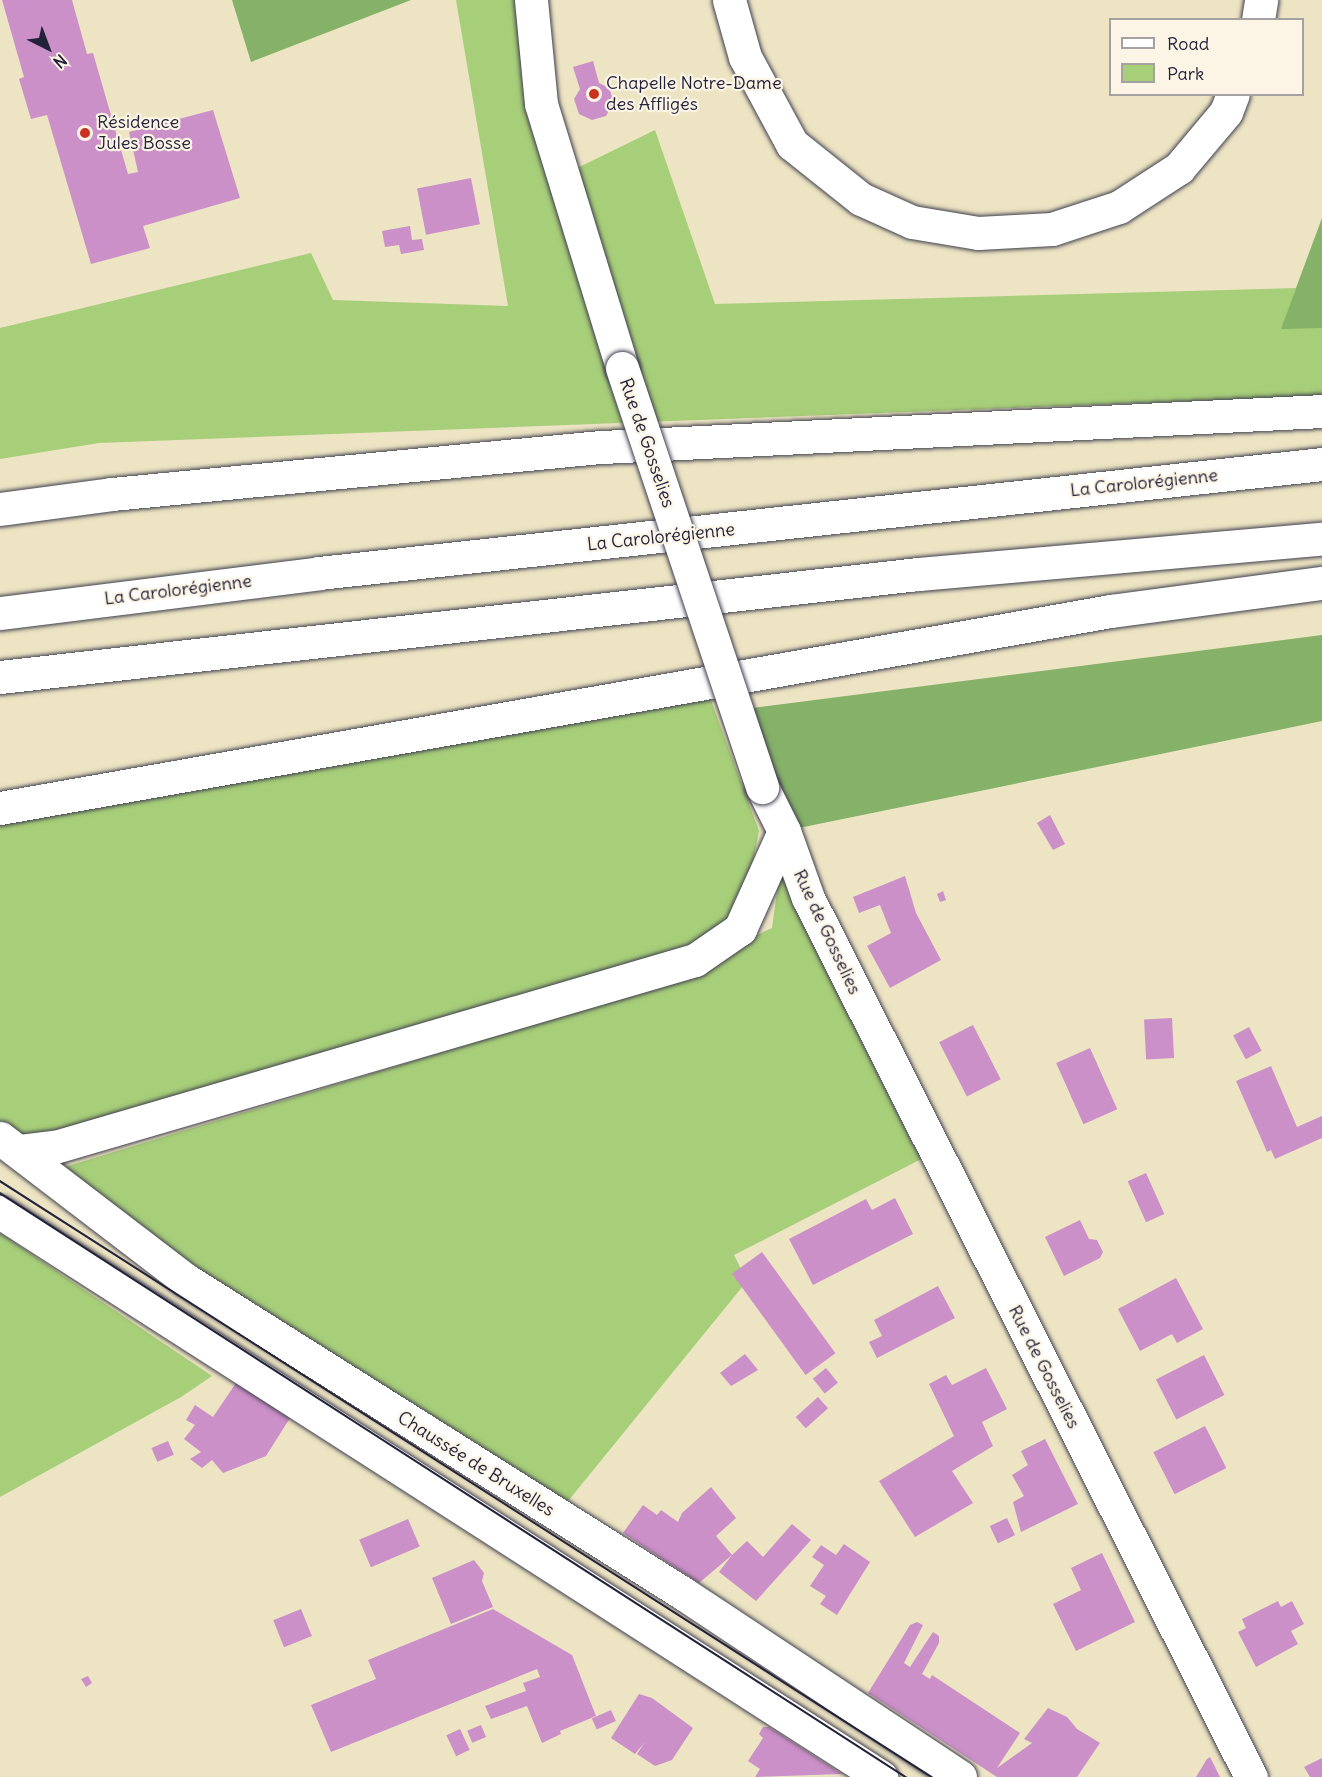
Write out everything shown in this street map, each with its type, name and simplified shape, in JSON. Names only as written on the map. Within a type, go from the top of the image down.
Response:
[{"type":"main road","name":"Rue de Gosselies","points":[[531,0],[541,104],[622,368],[762,787],[784,831],[808,898],[1251,1777]]},
{"type":"main road","points":[[729,0],[746,57],[792,144],[861,199],[912,222],[978,233],[1052,229],[1119,207],[1179,168],[1226,112],[1232,96]]},
{"type":"main road","points":[[1258,18],[1261,0]]},
{"type":"main road","points":[[0,509],[112,494],[602,447],[1322,411]]},
{"type":"main road","name":"La Carolorégienne","points":[[0,613],[319,573],[1322,464]]},
{"type":"main road","points":[[0,677],[918,574],[1322,539]]},
{"type":"main road","points":[[0,808],[1111,611],[1322,583]]},
{"type":"main road","points":[[10,1144],[55,1148],[695,960],[740,929],[784,831]]},
{"type":"main road","name":"Chaussée de Bruxelles","points":[[10,1144],[186,1280],[684,1594],[960,1777]]},
{"type":"main road","points":[[0,1212],[881,1777]]},
{"type":"green space","points":[[232,0],[411,0],[251,62]]},
{"type":"green space","points":[[456,0],[532,0],[563,175],[655,130],[715,304],[1296,288],[1282,328],[1322,328],[1322,396],[99,443],[0,459],[0,328],[311,253],[333,300],[508,306]]},
{"type":"green space","points":[[1322,218],[1322,328],[1281,329],[1296,288]]},
{"type":"green space","points":[[1322,635],[1322,721],[784,831],[752,708]]},
{"type":"green space","points":[[709,695],[759,831],[740,929],[20,1151],[0,1138],[0,813]]},
{"type":"green space","points":[[783,849],[935,1152],[734,1255],[747,1281],[564,1506],[48,1172],[614,1000],[772,928]]},
{"type":"green space","points":[[0,1233],[212,1376],[181,1397],[0,1497]]},
{"type":"building","name":"Résidence Jules Bosse","points":[[2,0],[72,0],[87,54],[93,53],[128,174],[138,172],[129,132],[213,110],[240,198],[143,226],[150,248],[91,264],[47,115],[31,119],[19,79],[24,77]]},
{"type":"building","name":"Chapelle Notre-Dame des Affligés","points":[[593,61],[599,83],[609,88],[614,102],[606,116],[592,120],[579,114],[574,99],[580,89],[573,67]]},
{"type":"building","points":[[471,178],[480,224],[426,235],[417,188]]},
{"type":"building","points":[[410,226],[412,240],[422,239],[424,250],[401,254],[399,245],[385,247],[382,231]]},
{"type":"building","points":[[1050,815],[1065,844],[1053,850],[1037,823]]},
{"type":"building","points":[[905,876],[916,913],[941,960],[890,988],[867,946],[891,933],[880,905],[859,913],[853,897]]},
{"type":"building","points":[[943,891],[946,900],[940,902],[937,894]]},
{"type":"building","points":[[1172,1018],[1174,1058],[1146,1059],[1144,1019]]},
{"type":"building","points":[[973,1025],[1001,1079],[967,1097],[939,1042]]},
{"type":"building","points":[[1249,1027],[1262,1051],[1246,1059],[1233,1035]]},
{"type":"building","points":[[1090,1048],[1117,1109],[1083,1124],[1056,1063]]},
{"type":"building","points":[[1271,1066],[1297,1127],[1322,1116],[1322,1138],[1275,1159],[1271,1150],[1267,1152],[1236,1081]]},
{"type":"building","points":[[1146,1173],[1164,1214],[1146,1222],[1128,1181]]},
{"type":"building","points":[[895,1198],[913,1234],[813,1285],[789,1239],[866,1199],[872,1210]]},
{"type":"building","points":[[1080,1220],[1089,1239],[1097,1240],[1103,1252],[1100,1258],[1064,1276],[1045,1237]]},
{"type":"building","points":[[762,1252],[835,1353],[806,1375],[732,1274]]},
{"type":"building","points":[[1176,1278],[1203,1329],[1177,1343],[1172,1334],[1140,1351],[1118,1309]]},
{"type":"building","points":[[938,1286],[955,1318],[877,1358],[869,1342],[882,1336],[874,1320]]},
{"type":"building","points":[[745,1354],[758,1370],[731,1386],[720,1373]]},
{"type":"building","points":[[1204,1355],[1224,1395],[1176,1420],[1156,1380]]},
{"type":"building","points":[[826,1368],[838,1383],[825,1393],[813,1379]]},
{"type":"building","points":[[986,1368],[1007,1409],[982,1422],[993,1446],[952,1471],[973,1503],[915,1537],[879,1481],[954,1436],[929,1384],[946,1375],[952,1385]]},
{"type":"building","points":[[236,1383],[290,1418],[266,1456],[223,1473],[212,1460],[202,1468],[190,1459],[201,1452],[184,1439],[195,1425],[186,1420],[195,1405],[213,1417]]},
{"type":"building","points":[[818,1397],[828,1408],[806,1428],[796,1417]]},
{"type":"building","points":[[1205,1426],[1226,1468],[1175,1494],[1153,1452]]},
{"type":"building","points":[[1045,1439],[1078,1504],[1021,1532],[1013,1502],[1024,1496],[1012,1475],[1028,1465],[1021,1451]]},
{"type":"building","points":[[168,1441],[174,1455],[157,1462],[151,1448]]},
{"type":"building","points":[[711,1487],[736,1518],[716,1536],[732,1555],[699,1583],[623,1533],[643,1505],[657,1515],[661,1510],[678,1522],[682,1513]]},
{"type":"building","points":[[1007,1518],[1015,1535],[998,1543],[990,1526]]},
{"type":"building","points":[[408,1519],[420,1547],[371,1567],[359,1540]]},
{"type":"building","points":[[792,1524],[811,1540],[756,1601],[719,1572],[747,1541],[763,1557]]},
{"type":"building","points":[[844,1544],[870,1562],[837,1615],[820,1604],[826,1596],[810,1586],[824,1565],[812,1557],[821,1545],[836,1555]]},
{"type":"building","points":[[1102,1553],[1135,1622],[1076,1651],[1053,1604],[1081,1590],[1071,1568]]},
{"type":"building","points":[[474,1560],[484,1573],[482,1581],[493,1607],[451,1624],[432,1578]]},
{"type":"building","points":[[1278,1601],[1281,1607],[1292,1601],[1304,1624],[1291,1631],[1298,1644],[1256,1667],[1238,1632],[1246,1628],[1242,1619]]},
{"type":"building","points":[[301,1609],[312,1636],[284,1647],[273,1620]]},
{"type":"building","points":[[493,1609],[572,1655],[596,1716],[560,1731],[561,1734],[542,1743],[527,1706],[491,1719],[485,1706],[526,1691],[523,1683],[540,1677],[537,1669],[331,1752],[311,1705],[376,1679],[368,1660]]},
{"type":"building","points":[[917,1622],[923,1625],[904,1663],[910,1667],[933,1632],[939,1636],[939,1643],[922,1674],[930,1679],[932,1675],[1020,1733],[997,1768],[1032,1743],[1024,1739],[1048,1708],[1067,1717],[1077,1729],[1100,1743],[1077,1777],[997,1777],[868,1693],[910,1625]]},
{"type":"building","points":[[88,1676],[92,1683],[86,1687],[81,1679]]},
{"type":"building","points":[[639,1694],[652,1698],[693,1728],[672,1760],[655,1766],[637,1754],[645,1742],[635,1754],[611,1738]]},
{"type":"building","points":[[611,1710],[616,1721],[597,1730],[592,1719]]},
{"type":"building","points":[[481,1725],[486,1737],[472,1743],[467,1731]]},
{"type":"building","points":[[763,1727],[769,1727],[842,1774],[755,1777],[760,1769],[748,1761],[763,1738],[759,1734]]},
{"type":"building","points":[[460,1729],[470,1750],[456,1756],[446,1735]]},
{"type":"building","points":[[1210,1757],[1220,1777],[1196,1777],[1207,1759]]},
{"type":"building","points":[[1322,1758],[1322,1777],[1310,1777],[1304,1767]]},
{"type":"tram line","points":[[0,1181],[932,1777]]},
{"type":"tram line","points":[[0,1193],[906,1777]]},
{"type":"place","name":"Chapelle Notre-Dame des Affligés","points":[[594,94]]},
{"type":"place","name":"Résidence Jules Bosse","points":[[85,133]]}]
